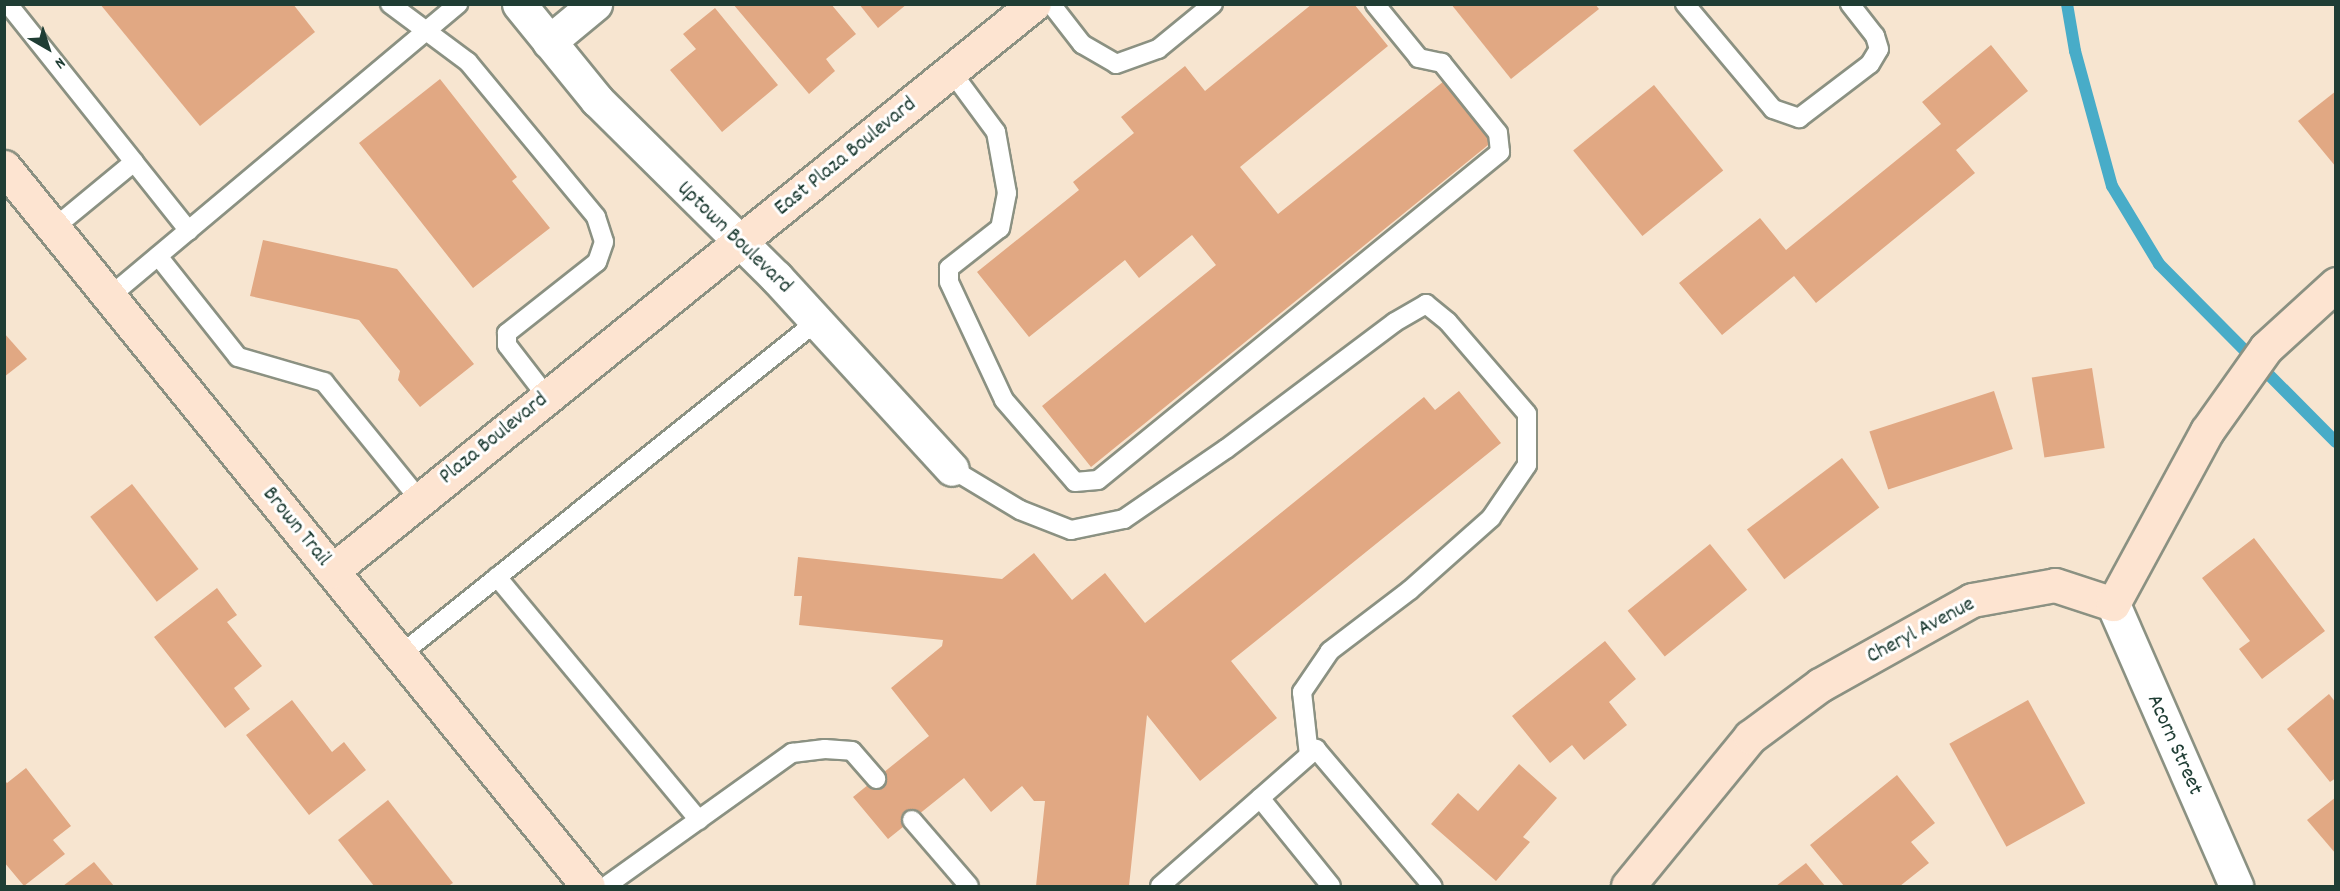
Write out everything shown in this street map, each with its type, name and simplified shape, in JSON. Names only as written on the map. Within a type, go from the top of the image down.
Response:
[{"type":"street","name":"Uptown Boulevard","points":[[519,4],[605,108],[675,181],[741,241],[952,469]]},
{"type":"street","points":[[549,42],[595,4]]},
{"type":"street","name":"East Plaza Boulevard","points":[[657,309],[1034,4]]},
{"type":"street","name":"Brown Trail","points":[[4,167],[588,886]]},
{"type":"street","points":[[2113,604],[2207,431],[2266,348],[2336,284]]},
{"type":"street","name":"Plaza Boulevard","points":[[332,571],[657,309]]},
{"type":"street","name":"Cheryl Avenue","points":[[1628,886],[1750,737],[1820,685],[1971,600],[2055,585],[2113,604]]},
{"type":"street","name":"Acorn Street","points":[[2113,604],[2236,886]]},
{"type":"lane","points":[[8,4],[189,231]]},
{"type":"lane","points":[[390,4],[468,62],[596,217],[604,242],[597,262],[507,333],[507,345],[547,397]]},
{"type":"lane","points":[[109,297],[458,4]]},
{"type":"lane","points":[[1051,4],[1082,44],[1116,64],[1158,49],[1213,4]]},
{"type":"lane","points":[[951,71],[996,132],[1007,193],[1000,228],[949,268],[950,282],[1004,400],[1075,482],[1098,480],[1500,152],[1498,133],[1442,63],[1419,58],[1376,4]]},
{"type":"lane","points":[[1685,4],[1773,109],[1799,118],[1870,64],[1880,49],[1875,36],[1850,4]]},
{"type":"lane","points":[[54,228],[134,162]]},
{"type":"lane","points":[[159,256],[238,357],[324,382],[419,499]]},
{"type":"lane","points":[[952,469],[1020,510],[1071,530],[1124,519],[1226,449],[1395,322],[1426,304],[1448,322],[1527,414],[1527,465],[1491,518],[1410,590],[1330,651],[1302,693],[1309,755]]},
{"type":"lane","points":[[400,655],[817,321]]},
{"type":"lane","points":[[497,577],[699,820]]},
{"type":"lane","points":[[606,886],[792,753],[825,749],[852,751],[876,779]]},
{"type":"lane","points":[[1160,886],[1316,750],[1432,886]]},
{"type":"lane","points":[[1260,798],[1331,886]]},
{"type":"lane","points":[[912,820],[969,886]]},
{"type":"building","points":[[100,4],[293,4],[315,32],[200,126]]},
{"type":"building","points":[[733,4],[831,4],[856,34],[826,59],[835,71],[809,94]]},
{"type":"building","points":[[859,4],[907,4],[878,28]]},
{"type":"building","points":[[1312,4],[1354,4],[1388,46],[1240,167],[1278,214],[1444,81],[1493,141],[1091,467],[1042,406],[1216,265],[1192,235],[1139,278],[1125,260],[1029,337],[977,272],[1079,190],[1073,182],[1134,133],[1121,117],[1185,66],[1205,91]]},
{"type":"building","points":[[1451,4],[1595,4],[1599,9],[1511,79]]},
{"type":"building","points":[[715,8],[778,85],[722,132],[670,70],[696,49],[683,34]]},
{"type":"building","points":[[1991,45],[2028,91],[1956,150],[1975,173],[1816,303],[1794,276],[1722,335],[1679,283],[1760,218],[1786,250],[1941,124],[1922,102]]},
{"type":"building","points":[[440,79],[517,177],[512,181],[550,228],[473,288],[359,143]]},
{"type":"building","points":[[1654,85],[1723,170],[1642,236],[1573,150]]},
{"type":"building","points":[[2336,91],[2336,167],[2298,121]]},
{"type":"building","points":[[263,240],[397,269],[474,364],[420,407],[398,380],[400,371],[359,320],[250,296]]},
{"type":"building","points":[[4,333],[27,359],[4,377]]},
{"type":"building","points":[[2092,368],[2105,448],[2044,458],[2032,378]]},
{"type":"building","points":[[1459,391],[1501,443],[1231,661],[1277,718],[1200,781],[1147,715],[1129,886],[1036,886],[1045,801],[1034,801],[1022,786],[991,812],[964,778],[888,839],[853,797],[929,736],[891,688],[942,646],[943,640],[799,625],[802,596],[794,596],[798,557],[1002,579],[1034,553],[1072,600],[1105,573],[1145,623],[1424,397],[1435,410]]},
{"type":"building","points":[[1994,391],[2013,449],[1888,489],[1869,431]]},
{"type":"building","points":[[1842,458],[1879,508],[1784,579],[1747,530]]},
{"type":"building","points":[[132,484],[198,569],[157,602],[90,517]]},
{"type":"building","points":[[2254,538],[2325,631],[2262,679],[2239,649],[2250,641],[2202,578]]},
{"type":"building","points":[[1710,544],[1747,590],[1665,657],[1628,611]]},
{"type":"building","points":[[217,588],[237,615],[227,622],[262,666],[234,688],[250,709],[225,728],[154,637]]},
{"type":"building","points":[[1605,641],[1636,679],[1609,702],[1627,725],[1584,760],[1572,745],[1550,763],[1512,716]]},
{"type":"building","points":[[2329,694],[2336,703],[2336,778],[2330,782],[2287,729]]},
{"type":"building","points":[[292,700],[332,752],[344,742],[366,770],[309,815],[246,735]]},
{"type":"building","points":[[2028,700],[2085,803],[2006,847],[1949,744]]},
{"type":"building","points":[[1519,764],[1557,798],[1523,837],[1530,842],[1496,881],[1431,824],[1458,793],[1478,811]]},
{"type":"building","points":[[26,768],[71,826],[53,840],[65,854],[24,886],[4,862],[4,780],[7,783]]},
{"type":"building","points":[[1897,775],[1935,823],[1911,842],[1929,863],[1900,886],[1844,886],[1810,845]]},
{"type":"building","points":[[2336,797],[2336,854],[2307,820]]},
{"type":"building","points":[[388,800],[453,883],[448,886],[374,886],[338,840]]},
{"type":"building","points":[[94,862],[114,886],[63,886]]},
{"type":"building","points":[[1806,863],[1825,886],[1776,886]]},
{"type":"waterway","points":[[2067,4],[2075,51],[2112,186],[2159,264],[2336,442]]}]
